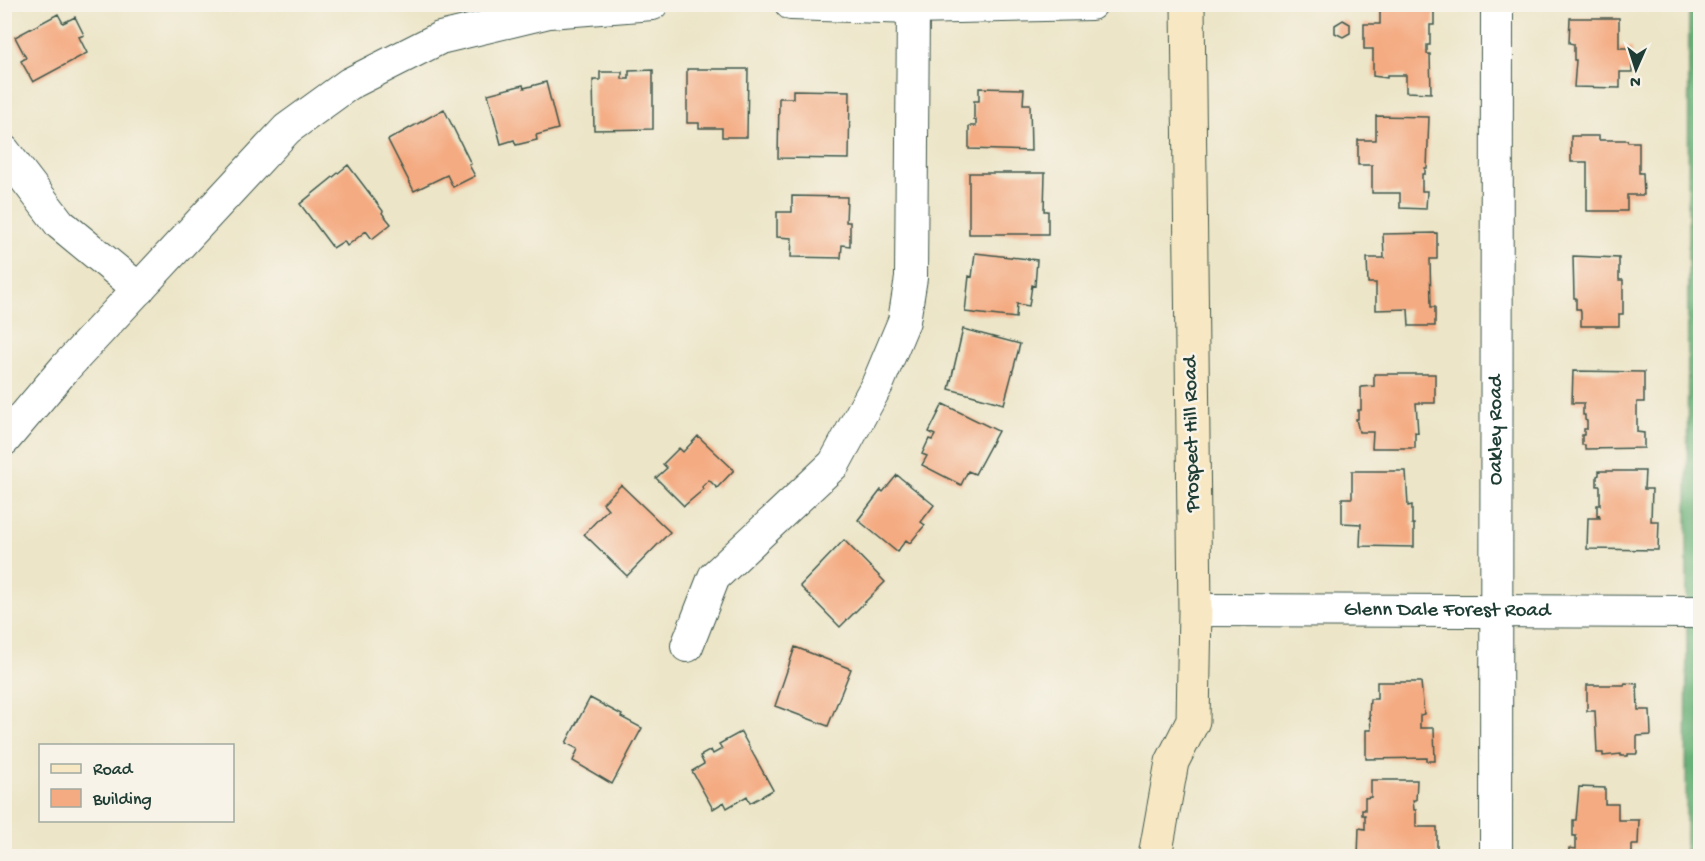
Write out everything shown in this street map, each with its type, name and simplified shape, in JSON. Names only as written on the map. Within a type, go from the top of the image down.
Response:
[{"type":"street","points":[[4,440],[65,368],[287,129],[350,84],[440,38],[549,12],[652,4]]},
{"type":"street","points":[[791,4],[913,6],[1090,4]]},
{"type":"street","name":"Prospect Hill Road","points":[[1155,856],[1172,762],[1193,721],[1195,610],[1188,4]]},
{"type":"street","name":"Oakley Road","points":[[1496,856],[1497,4]]},
{"type":"street","points":[[687,646],[714,577],[834,464],[878,382],[904,321],[910,278],[913,6]]},
{"type":"street","points":[[4,151],[60,224],[139,289]]},
{"type":"street","name":"Glenn Dale Forest Road","points":[[1195,610],[1701,612]]},
{"type":"green space","points":[[1700,4],[1700,856],[1686,856],[1689,5]]},
{"type":"building","points":[[1380,4],[1434,4],[1434,25],[1430,25],[1430,45],[1427,45],[1427,54],[1430,54],[1431,93],[1406,92],[1406,75],[1387,75],[1387,78],[1373,76],[1373,49],[1364,49],[1364,24],[1380,24]]},
{"type":"building","points":[[58,14],[63,23],[75,17],[84,35],[79,37],[87,53],[33,82],[21,61],[26,58],[15,37]]},
{"type":"building","points":[[1570,18],[1619,18],[1619,48],[1632,48],[1632,72],[1620,72],[1620,88],[1574,87],[1576,60],[1574,60],[1574,44],[1569,43]]},
{"type":"building","points":[[1343,20],[1350,24],[1350,33],[1343,37],[1335,33],[1335,25]]},
{"type":"building","points":[[687,69],[748,69],[747,137],[722,137],[722,128],[699,128],[699,123],[687,123]]},
{"type":"building","points":[[653,70],[653,129],[594,130],[593,80],[600,80],[600,72],[622,72],[622,79],[629,79],[629,71]]},
{"type":"building","points":[[546,82],[558,129],[536,135],[537,140],[516,145],[514,140],[501,144],[488,94]]},
{"type":"building","points":[[979,88],[1024,89],[1023,104],[1030,104],[1031,151],[969,149],[969,126],[976,126],[974,101],[979,101]]},
{"type":"building","points":[[793,90],[850,91],[849,159],[778,158],[779,98],[793,98]]},
{"type":"building","points":[[444,109],[475,176],[453,187],[447,175],[414,191],[388,140]]},
{"type":"building","points":[[1376,116],[1429,117],[1427,168],[1425,168],[1425,174],[1422,174],[1422,191],[1427,191],[1426,209],[1400,208],[1400,193],[1372,193],[1372,165],[1358,165],[1358,140],[1376,140]]},
{"type":"building","points":[[1571,136],[1599,136],[1599,140],[1639,142],[1639,173],[1643,173],[1644,195],[1627,195],[1627,211],[1587,211],[1587,162],[1571,162]]},
{"type":"building","points":[[348,165],[391,224],[372,239],[366,231],[347,246],[344,241],[333,248],[300,204]]},
{"type":"building","points":[[969,173],[1045,173],[1044,211],[1048,211],[1048,234],[969,234]]},
{"type":"building","points":[[792,196],[847,197],[846,222],[850,222],[850,246],[842,245],[841,258],[791,257],[792,238],[777,237],[777,212],[792,212]]},
{"type":"building","points":[[1437,233],[1437,259],[1430,259],[1431,307],[1435,307],[1435,326],[1409,326],[1408,309],[1376,310],[1376,283],[1368,283],[1367,258],[1384,258],[1383,234]]},
{"type":"building","points":[[975,253],[1037,260],[1035,286],[1032,285],[1029,306],[1017,304],[1016,318],[965,312],[969,276],[972,277]]},
{"type":"building","points":[[1573,256],[1619,258],[1619,280],[1623,280],[1623,314],[1619,314],[1619,326],[1581,326],[1581,312],[1580,309],[1576,309],[1576,298],[1574,298]]},
{"type":"building","points":[[963,329],[1020,344],[1004,404],[949,389]]},
{"type":"building","points":[[1573,371],[1644,372],[1644,402],[1637,402],[1637,432],[1644,433],[1644,448],[1585,449],[1585,445],[1582,445],[1582,435],[1584,435],[1584,429],[1587,429],[1587,421],[1583,415],[1584,403],[1572,403]]},
{"type":"building","points":[[1374,374],[1435,374],[1435,403],[1416,403],[1418,433],[1415,432],[1415,448],[1372,448],[1373,432],[1359,432],[1356,419],[1358,419],[1358,410],[1361,410],[1361,387],[1374,386]]},
{"type":"building","points":[[943,404],[998,431],[975,474],[968,471],[961,485],[922,465],[927,456],[922,454],[929,439],[932,440],[935,435],[929,432]]},
{"type":"building","points":[[698,436],[734,470],[717,488],[709,480],[702,487],[704,489],[684,506],[656,478],[667,468],[663,464],[679,448],[683,452]]},
{"type":"building","points":[[1352,471],[1406,471],[1408,506],[1412,505],[1412,524],[1414,524],[1414,547],[1360,546],[1361,524],[1342,523],[1342,498],[1352,498]]},
{"type":"building","points":[[1599,471],[1645,471],[1644,489],[1652,489],[1651,521],[1659,521],[1658,550],[1587,549],[1588,518],[1600,518],[1599,515],[1597,516],[1597,505],[1600,505],[1600,486],[1597,486]]},
{"type":"building","points":[[897,475],[934,505],[921,522],[925,525],[910,543],[906,540],[897,552],[858,520],[881,490],[883,492]]},
{"type":"building","points":[[621,485],[670,532],[627,576],[584,534],[608,509],[603,503]]},
{"type":"building","points":[[844,540],[885,582],[840,627],[800,586]]},
{"type":"building","points":[[795,647],[851,669],[828,726],[775,706]]},
{"type":"building","points":[[1377,682],[1421,682],[1424,714],[1420,715],[1420,728],[1434,728],[1435,761],[1427,761],[1427,758],[1366,759],[1366,730],[1371,730],[1370,699],[1377,699]]},
{"type":"building","points":[[1625,683],[1637,684],[1638,710],[1650,710],[1651,735],[1637,736],[1637,754],[1603,756],[1603,753],[1597,753],[1595,711],[1587,711],[1587,685],[1624,685]]},
{"type":"building","points":[[590,698],[642,728],[612,784],[573,761],[578,749],[566,743]]},
{"type":"building","points":[[741,732],[773,790],[750,803],[747,796],[727,808],[724,802],[713,809],[692,771],[704,764],[700,756],[711,750],[713,754],[722,749],[719,744]]},
{"type":"building","points":[[1371,780],[1417,780],[1416,800],[1413,800],[1414,810],[1416,810],[1416,827],[1437,827],[1437,856],[1358,856],[1359,828],[1365,829],[1365,815],[1362,815],[1362,810],[1365,810],[1365,798],[1371,797]]},
{"type":"building","points":[[1579,787],[1605,788],[1605,804],[1618,804],[1618,820],[1639,820],[1638,845],[1632,845],[1632,856],[1569,856],[1569,848],[1576,849],[1573,820],[1576,820]]}]
